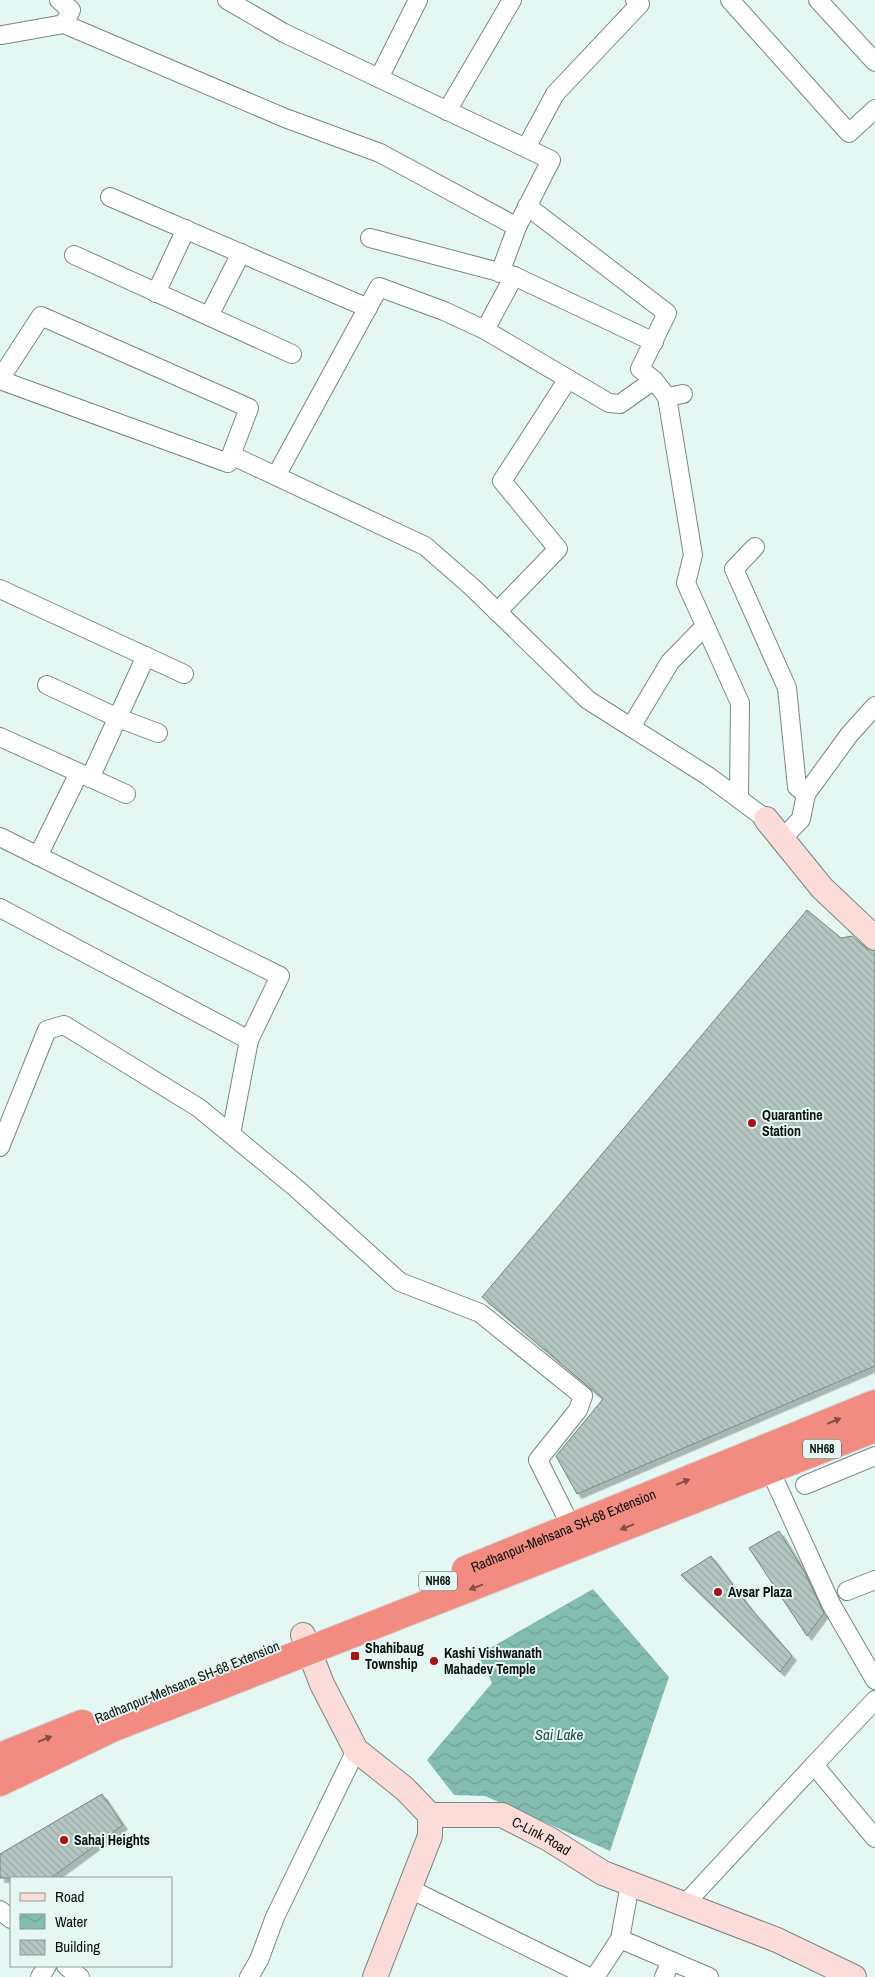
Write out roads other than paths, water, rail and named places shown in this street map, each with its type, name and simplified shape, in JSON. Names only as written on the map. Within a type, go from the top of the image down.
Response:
[{"type":"highway","name":"Radhanpur-Mehsana SH-68 Extension","points":[[0,1757],[306,1644],[576,1537],[875,1404]]},
{"type":"highway","name":"NH68","points":[[576,1537],[770,1470],[875,1428]]},
{"type":"highway","name":"NH68","points":[[0,1782],[112,1728],[306,1644]]},
{"type":"street","points":[[59,0],[71,10],[64,24]]},
{"type":"street","points":[[227,0],[284,33],[551,160],[517,227],[507,274],[485,330]]},
{"type":"street","points":[[379,78],[418,0]]},
{"type":"street","points":[[447,111],[512,0]]},
{"type":"street","points":[[526,148],[555,94],[640,4],[635,0]]},
{"type":"street","points":[[730,0],[849,133],[875,109]]},
{"type":"street","points":[[818,0],[875,62]]},
{"type":"street","points":[[1,35],[64,24],[285,118],[380,153],[517,227]]},
{"type":"street","points":[[110,196],[368,308]]},
{"type":"street","points":[[527,206],[668,313],[640,369],[675,395],[693,555],[686,583],[740,702],[739,798]]},
{"type":"street","points":[[156,293],[186,229]]},
{"type":"street","points":[[370,238],[507,274],[654,342]]},
{"type":"street","points":[[209,316],[241,253]]},
{"type":"street","points":[[74,256],[292,354]]},
{"type":"street","points":[[276,476],[379,287],[444,311],[485,330],[609,403],[620,404],[654,380]]},
{"type":"street","points":[[41,316],[249,408],[228,463],[0,379],[41,316]]},
{"type":"street","points":[[497,612],[558,549],[502,481],[568,379]]},
{"type":"street","points":[[231,455],[425,546],[588,700],[739,798],[766,820],[783,838],[822,888],[875,938]]},
{"type":"street","points":[[755,547],[734,569],[787,688],[797,787],[806,794]]},
{"type":"street","points":[[0,589],[184,674]]},
{"type":"street","points":[[631,727],[670,662],[705,626]]},
{"type":"street","points":[[38,856],[118,718],[146,656]]},
{"type":"street","points":[[47,685],[118,718],[158,733]]},
{"type":"street","points":[[783,838],[801,818],[806,794],[849,735],[875,706]]},
{"type":"street","points":[[0,737],[126,794]]},
{"type":"street","points":[[0,837],[280,976],[249,1040],[231,1134]]},
{"type":"street","points":[[0,908],[249,1040]]},
{"type":"street","points":[[0,1147],[46,1030],[64,1026],[199,1108],[296,1188],[400,1282],[480,1314],[583,1396],[578,1410],[538,1460],[576,1537]]},
{"type":"street","points":[[805,1485],[875,1456]]},
{"type":"street","points":[[770,1470],[831,1604],[875,1680]]},
{"type":"street","points":[[847,1592],[875,1580]]},
{"type":"street","points":[[306,1644],[322,1684],[356,1750],[405,1789],[430,1815],[430,1836],[377,1976]]},
{"type":"street","points":[[684,1905],[875,1700]]},
{"type":"street","points":[[249,1977],[259,1960],[274,1917],[356,1750]]},
{"type":"street","points":[[814,1765],[875,1838]]},
{"type":"street","name":"C-Link Road","points":[[430,1815],[502,1815],[549,1839],[603,1873],[777,1940],[854,1977]]},
{"type":"street","points":[[595,1977],[620,1939],[630,1884]]},
{"type":"street","points":[[410,1889],[589,1977]]},
{"type":"street","points":[[0,1910],[10,1918]]},
{"type":"street","points":[[620,1939],[668,1969],[709,1977]]},
{"type":"street","points":[[67,1967],[80,1977]]},
{"type":"water","name":"Sai Lake","points":[[593,1589],[669,1677],[610,1851],[485,1796],[454,1795],[427,1760],[492,1683],[478,1655]]},
{"type":"place","name":"Quarantine Station","points":[[752,1123]]},
{"type":"place","name":"Avsar Plaza","points":[[718,1592]]},
{"type":"place","name":"Shahibaug Township","points":[[355,1656]]},
{"type":"place","name":"Kashi Vishwanath Mahadev Temple","points":[[434,1661]]},
{"type":"place","name":"Sahaj Heights","points":[[64,1840]]}]
